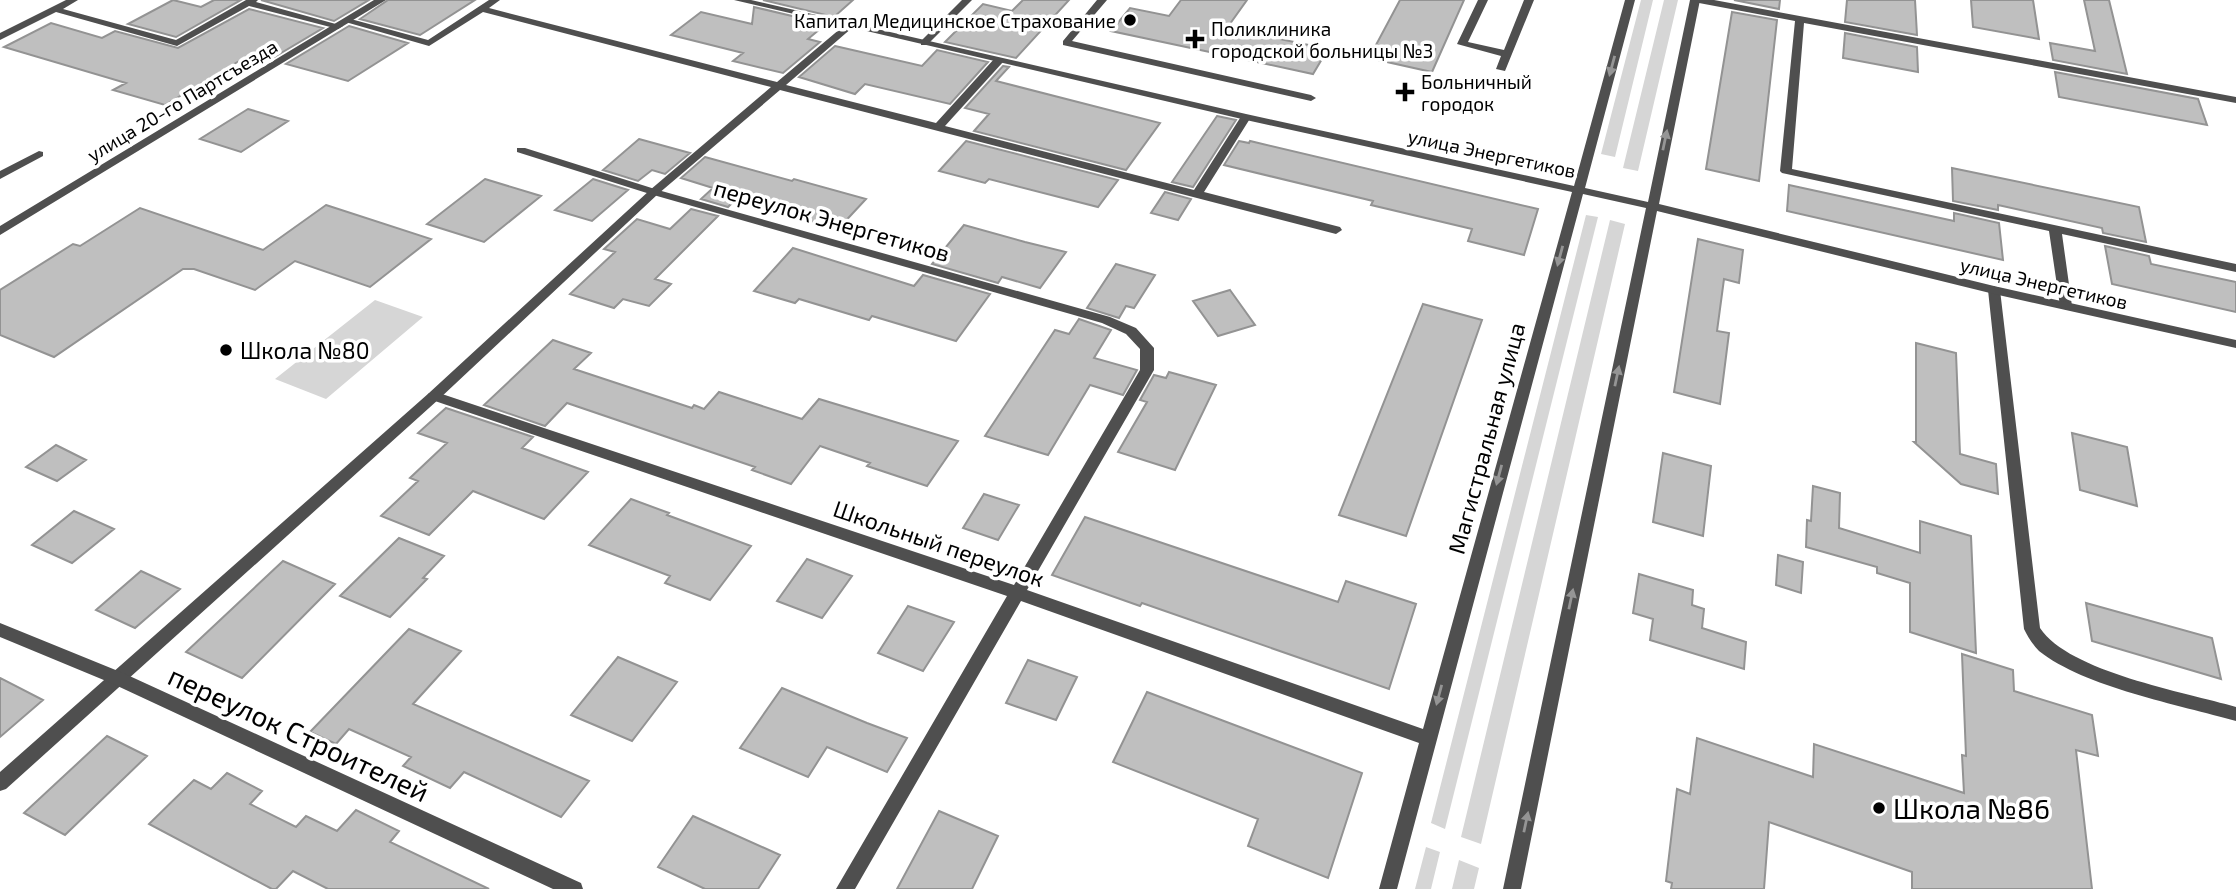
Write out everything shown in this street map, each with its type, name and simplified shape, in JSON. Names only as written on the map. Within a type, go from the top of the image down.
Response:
[{"type":"street","points":[[0,37],[73,0]]},
{"type":"street","name":"улица 20-го Партсъезда","points":[[0,231],[381,0]]},
{"type":"street","points":[[54,9],[177,43],[251,1],[429,43],[495,0]]},
{"type":"street","name":"улица Энергетиков","points":[[739,0],[1246,117],[1651,206],[1994,290],[2236,344]]},
{"type":"street","points":[[925,43],[967,0]]},
{"type":"street","points":[[1102,0],[1066,43],[1311,97]]},
{"type":"street","points":[[1483,0],[1462,44],[1507,54]]},
{"type":"street","points":[[1501,69],[1529,0]]},
{"type":"street","name":"Магистральная улица","points":[[1388,889],[1630,0]]},
{"type":"street","points":[[1512,889],[1651,206],[1697,0],[2236,100]]},
{"type":"street","points":[[481,9],[1336,229]]},
{"type":"street","points":[[1800,19],[1786,171],[2236,268]]},
{"type":"street","points":[[0,783],[434,396],[654,192],[849,25]]},
{"type":"street","points":[[937,128],[999,60]]},
{"type":"street","points":[[1197,194],[1246,117]]},
{"type":"street","name":"переулок Энергетиков","points":[[521,150],[654,192],[1106,320],[1131,331],[1147,348],[1147,370],[1018,593]]},
{"type":"street","points":[[0,176],[39,154]]},
{"type":"street","points":[[2055,229],[2066,306]]},
{"type":"street","points":[[1994,290],[2032,629],[2042,644],[2068,661],[2113,678],[2236,714]]},
{"type":"street","name":"Школьный переулок","points":[[434,396],[1018,593],[1428,738]]},
{"type":"street","points":[[845,889],[1018,593]]},
{"type":"street","name":"переулок Строителей","points":[[0,630],[117,678],[574,889]]},
{"type":"shaded area","points":[[1641,0],[1653,0],[1615,157],[1601,154]]},
{"type":"shaded area","points":[[1664,0],[1678,0],[1638,171],[1623,168]]},
{"type":"shaded area","points":[[1586,215],[1598,217],[1445,829],[1431,823]]},
{"type":"shaded area","points":[[1610,220],[1625,224],[1481,844],[1461,837]]},
{"type":"shaded area","points":[[375,300],[423,317],[326,399],[275,379]]},
{"type":"shaded area","points":[[1426,847],[1440,852],[1431,889],[1415,889]]},
{"type":"shaded area","points":[[1459,860],[1479,868],[1474,889],[1452,889]]},
{"type":"building","points":[[173,0],[201,7],[214,0],[241,0],[176,37],[128,24]]},
{"type":"building","points":[[261,0],[369,0],[334,21]]},
{"type":"building","points":[[388,0],[475,0],[420,35],[360,19]]},
{"type":"building","points":[[763,0],[853,0],[834,17]]},
{"type":"building","points":[[1023,0],[1069,0],[1016,58],[945,42],[983,4],[1012,11]]},
{"type":"building","points":[[1181,0],[1247,0],[1227,28],[1328,49],[1313,74],[1111,31],[1130,8],[1169,16]]},
{"type":"building","points":[[1400,0],[1464,0],[1432,72],[1369,58]]},
{"type":"building","points":[[1734,0],[1780,0],[1779,9]]},
{"type":"building","points":[[1847,0],[1915,0],[1917,35],[1845,22]]},
{"type":"building","points":[[1971,0],[2033,0],[2039,39],[1973,27]]},
{"type":"building","points":[[2084,0],[2109,0],[2127,74],[2053,60],[2050,43],[2095,51]]},
{"type":"building","points":[[754,7],[826,24],[808,39],[820,42],[783,73],[733,61],[743,53],[671,35],[701,12],[752,24]]},
{"type":"building","points":[[249,9],[323,28],[271,59],[251,54],[165,105],[113,90],[126,83],[4,47],[51,23],[102,38],[115,31],[178,48]]},
{"type":"building","points":[[1732,12],[1777,20],[1759,181],[1706,169]]},
{"type":"building","points":[[349,26],[408,43],[348,81],[286,64]]},
{"type":"building","points":[[1845,33],[1917,47],[1918,72],[1843,58]]},
{"type":"building","points":[[835,46],[922,66],[937,50],[988,62],[950,104],[865,84],[855,94],[799,77]]},
{"type":"building","points":[[1003,66],[1009,67],[996,81],[1160,123],[1126,170],[974,131],[989,114],[965,108]]},
{"type":"building","points":[[2055,72],[2198,99],[2207,125],[2059,97]]},
{"type":"building","points":[[248,109],[288,121],[241,152],[200,139]]},
{"type":"building","points":[[1217,116],[1236,120],[1193,187],[1172,182]]},
{"type":"building","points":[[639,139],[690,153],[665,174],[652,170],[638,181],[603,170]]},
{"type":"building","points":[[966,141],[1118,180],[1098,207],[989,179],[985,183],[939,171]]},
{"type":"building","points":[[1239,141],[1250,141],[1538,209],[1524,255],[1468,241],[1472,229],[1371,205],[1373,201],[1224,165]]},
{"type":"building","points":[[705,157],[866,199],[838,229],[736,199],[728,207],[701,199],[713,188],[681,178]]},
{"type":"building","points":[[1952,168],[2139,207],[2146,242],[2103,233],[2102,228],[1998,205],[1998,210],[1953,201]]},
{"type":"building","points":[[485,179],[541,196],[484,242],[427,224]]},
{"type":"building","points":[[593,179],[628,190],[592,221],[555,210]]},
{"type":"building","points":[[1789,185],[1954,221],[1954,213],[1999,223],[2003,260],[1787,211]]},
{"type":"building","points":[[1165,192],[1191,199],[1178,220],[1151,213]]},
{"type":"building","points":[[326,205],[431,239],[370,287],[295,261],[255,290],[194,269],[183,269],[54,357],[0,335],[0,290],[73,244],[80,246],[140,208],[263,250]]},
{"type":"building","points":[[691,209],[718,216],[655,279],[671,284],[649,306],[623,299],[614,308],[570,294],[615,252],[604,249],[637,219],[670,229]]},
{"type":"building","points":[[964,225],[1066,252],[1040,288],[1002,277],[998,283],[932,264]]},
{"type":"building","points":[[1698,239],[1743,250],[1739,283],[1724,279],[1717,331],[1729,333],[1720,404],[1674,392]]},
{"type":"building","points":[[2105,246],[2149,256],[2151,264],[2236,282],[2236,312],[2112,284]]},
{"type":"building","points":[[793,248],[914,286],[923,275],[990,294],[956,341],[872,316],[869,320],[799,299],[795,303],[754,291]]},
{"type":"building","points":[[1116,264],[1155,275],[1134,308],[1126,306],[1119,318],[1087,308]]},
{"type":"building","points":[[1230,290],[1255,325],[1218,336],[1193,301]]},
{"type":"building","points":[[1423,304],[1482,320],[1406,536],[1339,515]]},
{"type":"building","points":[[1079,319],[1111,330],[1094,358],[1137,370],[1123,395],[1090,385],[1048,455],[985,436],[1055,330],[1069,334]]},
{"type":"building","points":[[553,340],[591,353],[574,369],[692,408],[694,405],[704,409],[719,392],[802,419],[819,399],[958,441],[927,486],[867,466],[870,463],[820,446],[791,484],[752,470],[755,467],[567,403],[545,426],[484,405]]},
{"type":"building","points":[[1916,343],[1956,353],[1960,454],[1996,464],[1998,494],[1961,484],[1914,442]]},
{"type":"building","points":[[1169,372],[1216,385],[1175,470],[1118,452],[1147,402],[1140,400],[1154,375],[1166,378]]},
{"type":"building","points":[[446,408],[533,437],[522,448],[588,472],[544,519],[473,491],[429,535],[381,516],[418,481],[410,478],[447,443],[418,433]]},
{"type":"building","points":[[2072,433],[2127,447],[2137,506],[2080,490]]},
{"type":"building","points":[[56,445],[86,460],[57,481],[26,467]]},
{"type":"building","points":[[1663,453],[1711,466],[1703,536],[1653,522]]},
{"type":"building","points":[[1813,486],[1840,493],[1839,528],[1920,553],[1920,521],[1971,536],[1976,653],[1910,632],[1910,583],[1877,573],[1877,567],[1806,547]]},
{"type":"building","points":[[984,494],[1019,505],[998,540],[963,528]]},
{"type":"building","points":[[631,499],[751,546],[710,600],[665,583],[670,576],[589,545]]},
{"type":"building","points":[[74,511],[114,529],[72,563],[32,545]]},
{"type":"building","points":[[1085,517],[1338,602],[1346,581],[1416,604],[1389,689],[1142,603],[1140,606],[1052,575]]},
{"type":"building","points":[[399,538],[444,556],[423,578],[427,579],[390,617],[340,596]]},
{"type":"building","points":[[1778,555],[1803,562],[1801,593],[1776,585]]},
{"type":"building","points":[[807,559],[852,576],[822,618],[777,601]]},
{"type":"building","points":[[283,561],[335,584],[242,678],[186,652]]},
{"type":"building","points":[[141,571],[180,589],[135,628],[96,610]]},
{"type":"building","points":[[1639,574],[1693,590],[1692,605],[1704,609],[1702,628],[1746,642],[1744,669],[1650,640],[1653,619],[1633,613]]},
{"type":"building","points":[[2086,603],[2212,638],[2221,679],[2092,641]]},
{"type":"building","points":[[908,606],[954,622],[923,671],[878,653]]},
{"type":"building","points":[[409,629],[461,651],[413,704],[589,781],[561,817],[464,772],[450,788],[403,766],[411,757],[349,729],[336,744],[310,732]]},
{"type":"building","name":"Школа №86","points":[[1962,654],[2013,670],[2014,691],[2092,715],[2098,756],[2076,750],[2092,889],[1912,889],[1912,872],[1769,822],[1764,889],[1671,889],[1672,883],[1666,881],[1677,789],[1690,794],[1697,738],[1813,777],[1814,744],[1964,793],[1962,755],[1966,756]]},
{"type":"building","points":[[618,657],[677,682],[632,741],[571,715]]},
{"type":"building","points":[[1028,660],[1077,677],[1056,720],[1006,703]]},
{"type":"building","points":[[0,678],[43,700],[0,737]]},
{"type":"building","points":[[782,688],[907,738],[887,772],[827,747],[808,777],[740,748]]},
{"type":"building","points":[[1147,692],[1362,773],[1328,878],[1248,846],[1258,819],[1113,762]]},
{"type":"building","points":[[107,736],[147,756],[65,835],[24,813]]},
{"type":"building","points":[[227,773],[262,791],[250,804],[296,827],[306,816],[337,831],[356,810],[399,831],[390,842],[489,889],[328,889],[293,871],[276,889],[272,889],[149,824],[194,780],[211,789]]},
{"type":"building","points":[[939,811],[998,836],[972,889],[897,889]]},
{"type":"building","points":[[693,816],[780,855],[758,889],[705,889],[658,867]]},
{"type":"place","name":"Капитал Медицинское Страхование","points":[[1130,20]]},
{"type":"place","name":"Поликлиника городской больницы №3","points":[[1195,39]]},
{"type":"place","name":"Больничный городок","points":[[1405,92]]},
{"type":"place","name":"Школа №80","points":[[226,350]]},
{"type":"place","name":"Школа №86","points":[[1879,808]]}]
